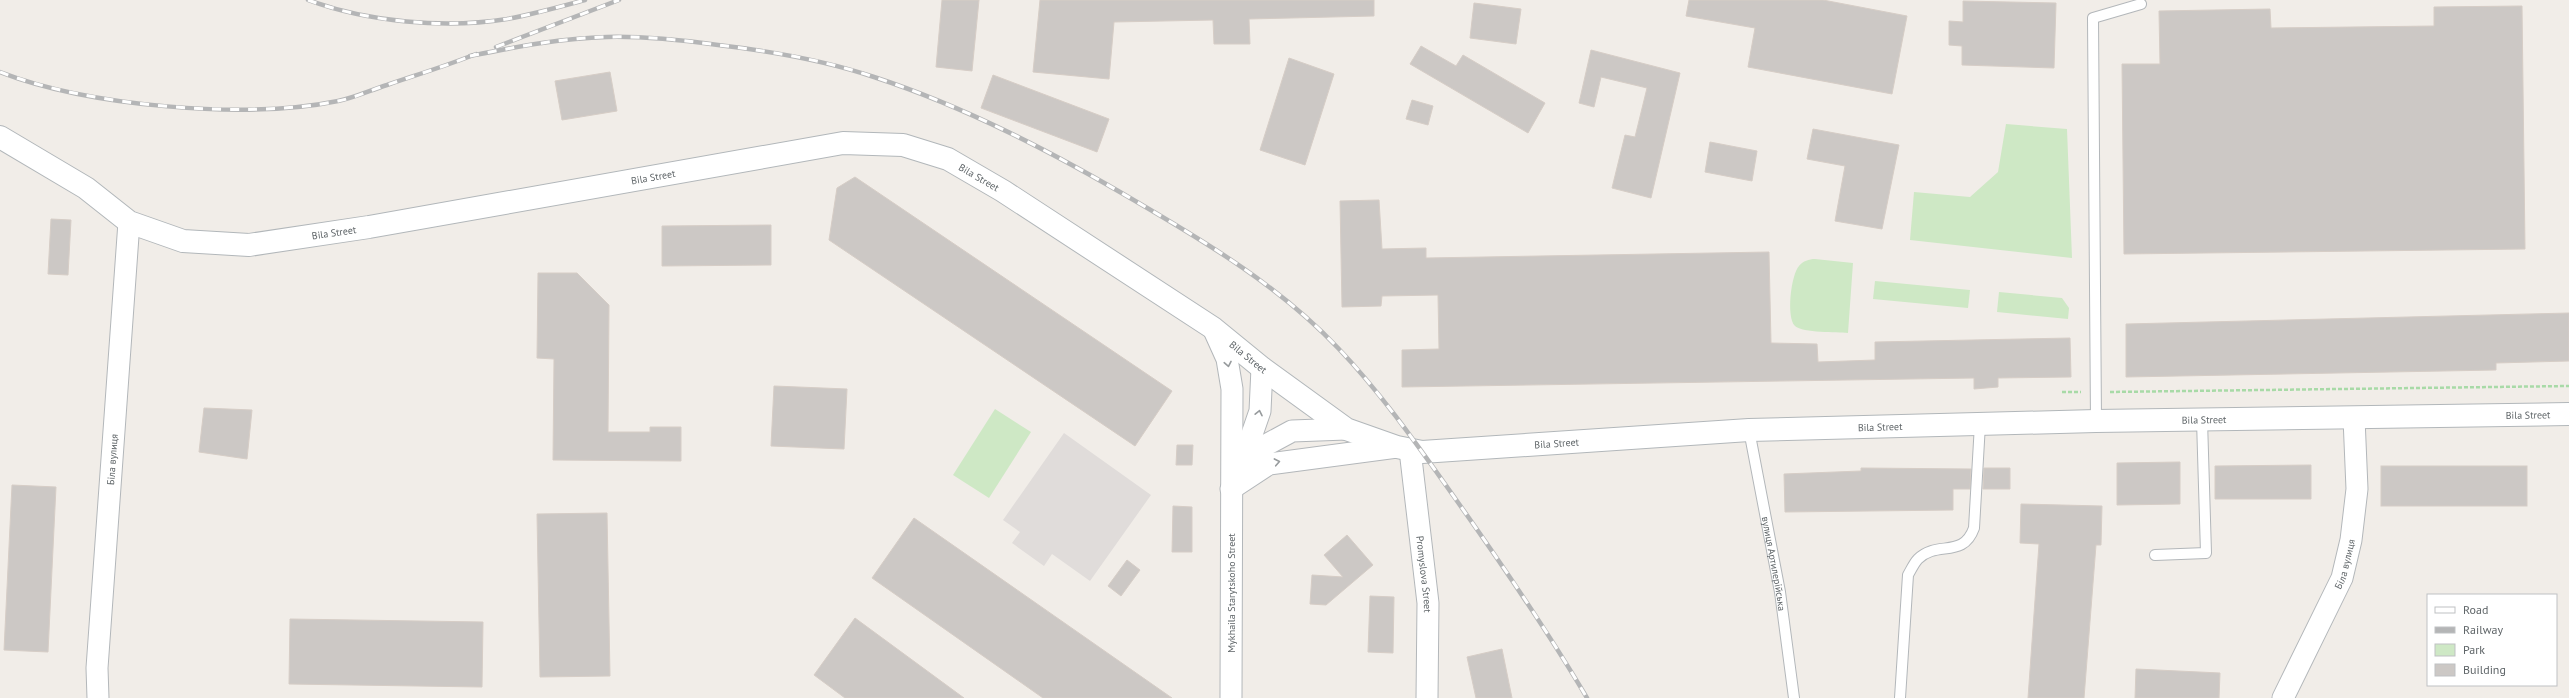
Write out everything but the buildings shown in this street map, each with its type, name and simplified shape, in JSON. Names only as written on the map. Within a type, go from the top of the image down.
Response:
[{"type":"street","name":"Bila Street","points":[[0,137],[86,188],[129,222],[182,241],[249,245],[369,227],[843,143],[903,145],[948,159],[1003,191],[1213,328],[1262,368],[1346,429],[1404,449],[1422,452],[1749,430],[2096,421],[2569,414]]},
{"type":"street","name":"Біла вулиця","points":[[98,698],[98,660],[129,222]]},
{"type":"street","name":"Mykhaila Starytskoho Street","points":[[1213,328],[1228,359],[1232,390],[1231,698]]},
{"type":"street","name":"Mykhaila Starytskoho Street","points":[[1231,489],[1260,411],[1262,368]]},
{"type":"street","name":"Біла вулиця","points":[[2283,698],[2344,570],[2351,540],[2357,489],[2354,418]]},
{"type":"street","points":[[1231,489],[1266,445],[1292,430],[1346,429]]},
{"type":"street","points":[[1231,489],[1269,464],[1404,449]]},
{"type":"street","name":"Promyslova Street","points":[[1404,449],[1428,603],[1427,698]]},
{"type":"lane","points":[[2096,421],[2093,18],[2142,4]]},
{"type":"lane","points":[[2155,555],[2206,553],[2202,420]]},
{"type":"lane","points":[[1900,698],[1908,575],[1918,559],[1930,552],[1963,545],[1970,538],[1974,528],[1980,424]]},
{"type":"lane","name":"вулиця Артилерійська","points":[[1749,430],[1780,592],[1794,698]]},
{"type":"path","points":[[2062,392],[2569,386]]},
{"type":"shaded area","points":[[1064,433],[1151,495],[1090,581],[1052,554],[1044,566],[1012,543],[1020,532],[1003,520]]},
{"type":"green space","points":[[2006,124],[2067,129],[2072,258],[1910,240],[1914,192],[1970,197],[1998,172]]},
{"type":"green space","points":[[1815,259],[1853,263],[1848,333],[1805,330],[1795,326],[1792,321],[1790,305],[1796,271],[1804,262]]},
{"type":"green space","points":[[1875,281],[1970,290],[1968,308],[1873,299]]},
{"type":"green space","points":[[1999,292],[2062,298],[2069,308],[2068,319],[1997,312]]},
{"type":"green space","points":[[995,409],[1031,432],[989,498],[953,475]]},
{"type":"railway","points":[[308,0],[355,14],[406,22],[432,23],[483,22],[507,19],[537,13],[585,0]]},
{"type":"railway","points":[[496,47],[619,0]]},
{"type":"railway","points":[[470,56],[556,41],[621,37],[690,42],[757,50],[797,57],[855,71],[942,102],[1009,132],[1106,184],[1191,234],[1268,286],[1316,326],[1355,366],[1386,403],[1491,550],[1524,598],[1587,698]]},
{"type":"railway","points":[[0,72],[36,84],[77,94],[121,101],[213,109],[258,109],[300,107],[344,100],[476,54]]}]
